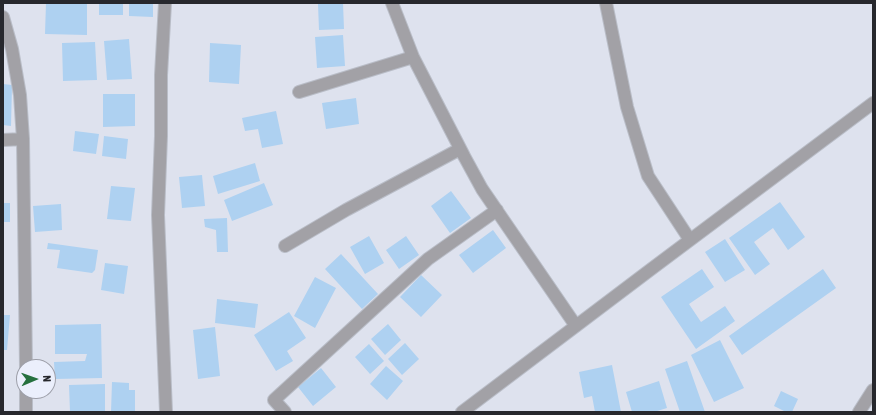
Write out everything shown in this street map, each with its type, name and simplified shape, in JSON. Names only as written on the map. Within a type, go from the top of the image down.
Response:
[{"type":"street","points":[[165,3],[161,76],[161,136],[158,214],[166,412]]},
{"type":"street","points":[[392,3],[413,57],[482,189],[576,326]]},
{"type":"street","points":[[606,3],[627,107],[648,176],[690,240]]},
{"type":"street","points":[[3,17],[12,49],[20,96],[23,139],[26,359]]},
{"type":"street","points":[[299,92],[413,57]]},
{"type":"street","points":[[462,412],[873,104]]},
{"type":"street","points":[[3,140],[23,139]]},
{"type":"street","points":[[285,246],[346,210],[460,149]]},
{"type":"street","points":[[285,412],[274,400],[428,259],[497,210]]},
{"type":"street","points":[[859,412],[873,390]]},
{"type":"street","points":[[26,399],[26,412]]},
{"type":"building","points":[[46,3],[87,4],[87,35],[45,34]]},
{"type":"building","points":[[99,3],[123,3],[123,15],[99,15]]},
{"type":"building","points":[[129,3],[153,3],[153,17],[129,16]]},
{"type":"building","points":[[343,3],[344,29],[319,30],[318,4]]},
{"type":"building","points":[[343,35],[345,66],[317,68],[315,37]]},
{"type":"building","points":[[129,39],[132,79],[107,80],[104,41]]},
{"type":"building","points":[[95,42],[97,80],[63,81],[62,43]]},
{"type":"building","points":[[210,43],[241,45],[239,84],[209,82]]},
{"type":"building","points":[[3,84],[12,85],[11,126],[3,125]]},
{"type":"building","points":[[103,94],[135,94],[135,126],[103,127]]},
{"type":"building","points":[[356,98],[359,124],[326,129],[322,103]]},
{"type":"building","points":[[276,111],[283,144],[262,148],[258,129],[245,131],[242,118]]},
{"type":"building","points":[[75,131],[99,134],[96,154],[73,151]]},
{"type":"building","points":[[104,136],[128,139],[126,159],[102,156]]},
{"type":"building","points":[[255,163],[260,181],[218,194],[213,176]]},
{"type":"building","points":[[202,175],[205,206],[182,208],[179,177]]},
{"type":"building","points":[[264,183],[273,205],[232,221],[224,200]]},
{"type":"building","points":[[111,186],[135,188],[131,221],[107,219]]},
{"type":"building","points":[[451,191],[471,218],[450,233],[431,206]]},
{"type":"building","points":[[780,202],[805,237],[788,250],[773,228],[754,242],[770,264],[755,275],[729,238]]},
{"type":"building","points":[[3,203],[10,203],[10,222],[3,222]]},
{"type":"building","points":[[61,204],[62,230],[35,232],[33,206]]},
{"type":"building","points":[[227,218],[228,252],[217,252],[216,230],[205,227],[204,219]]},
{"type":"building","points":[[493,230],[506,248],[473,273],[459,255]]},
{"type":"building","points":[[369,236],[384,263],[365,274],[350,247]]},
{"type":"building","points":[[406,236],[419,255],[399,269],[386,250]]},
{"type":"building","points":[[725,239],[745,270],[725,282],[705,252]]},
{"type":"building","points":[[48,243],[98,250],[95,270],[92,273],[57,268],[60,250],[47,249]]},
{"type":"building","points":[[341,254],[378,294],[362,309],[325,269]]},
{"type":"building","points":[[105,263],[128,266],[124,294],[101,290]]},
{"type":"building","points":[[702,269],[714,287],[689,304],[701,322],[725,306],[735,321],[696,349],[661,297]]},
{"type":"building","points":[[823,269],[836,288],[742,355],[729,336]]},
{"type":"building","points":[[421,275],[442,295],[421,317],[400,297]]},
{"type":"building","points":[[315,277],[336,288],[315,328],[294,316]]},
{"type":"building","points":[[217,299],[258,304],[255,328],[215,323]]},
{"type":"building","points":[[289,312],[306,338],[287,351],[293,361],[276,371],[254,335]]},
{"type":"building","points":[[3,315],[10,315],[7,350],[3,350]]},
{"type":"building","points":[[101,324],[102,378],[56,379],[56,362],[85,361],[87,354],[55,354],[55,325]]},
{"type":"building","points":[[388,324],[401,340],[385,355],[371,339]]},
{"type":"building","points":[[215,327],[220,376],[198,379],[193,330]]},
{"type":"building","points":[[720,340],[744,388],[714,402],[691,355]]},
{"type":"building","points":[[405,343],[419,359],[402,375],[388,359]]},
{"type":"building","points":[[369,344],[384,361],[370,374],[355,357]]},
{"type":"building","points":[[687,361],[705,412],[680,412],[665,369]]},
{"type":"building","points":[[612,365],[621,412],[595,412],[592,396],[584,398],[579,372]]},
{"type":"building","points":[[386,366],[403,381],[387,400],[370,384]]},
{"type":"building","points":[[321,368],[336,387],[313,406],[298,387]]},
{"type":"building","points":[[659,381],[667,408],[654,412],[632,412],[626,392]]},
{"type":"building","points":[[112,382],[129,383],[129,390],[135,390],[135,412],[111,412]]},
{"type":"building","points":[[105,384],[105,412],[70,412],[69,385]]},
{"type":"building","points":[[781,391],[798,399],[792,412],[786,412],[774,406]]}]
